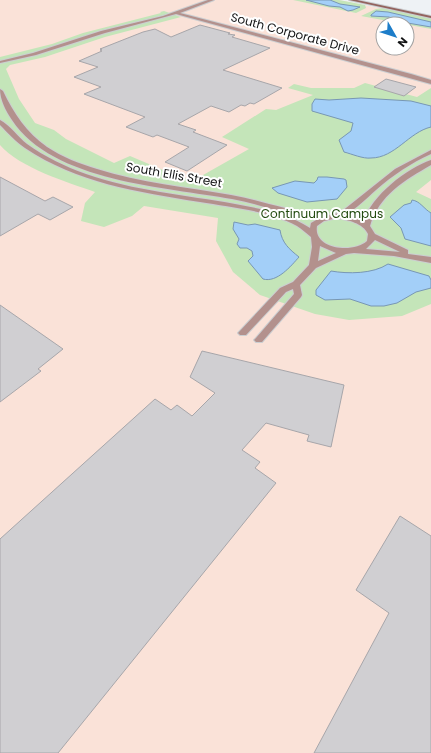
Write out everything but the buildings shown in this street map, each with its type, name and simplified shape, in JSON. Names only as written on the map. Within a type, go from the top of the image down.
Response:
[{"type":"main road","points":[[351,0],[431,17]]},
{"type":"main road","points":[[370,0],[431,13]]},
{"type":"street","points":[[0,62],[34,54],[103,32],[177,13],[212,0]]},
{"type":"street","name":"South Corporate Drive","points":[[177,13],[431,82]]},
{"type":"street","name":"South Ellis Street","points":[[0,91],[12,115],[24,131],[38,144],[55,154],[77,163],[119,178],[159,186],[251,200],[318,217],[337,216]]},
{"type":"street","name":"South Ellis Street","points":[[0,122],[13,136],[45,159],[100,181],[132,190],[211,201],[265,212],[294,221],[308,230],[314,238],[329,248],[349,251]]},
{"type":"street","points":[[337,216],[349,210],[378,184],[401,168],[431,152]]},
{"type":"street","points":[[366,226],[371,209],[382,196],[404,178],[431,162]]},
{"type":"street","points":[[337,216],[354,219],[366,226],[372,235],[416,257]]},
{"type":"street","points":[[313,266],[316,247],[312,229],[315,224],[328,217]]},
{"type":"street","points":[[243,333],[283,290],[296,284],[313,266],[336,254],[367,246],[371,241],[372,235]]},
{"type":"street","points":[[349,251],[394,254],[431,260]]},
{"type":"street","points":[[259,340],[298,295],[296,284]]},
{"type":"shaded area","points":[[0,0],[339,0],[431,18],[431,753],[0,753]]},
{"type":"green space","points":[[293,0],[339,0],[365,5],[366,8],[356,13]]},
{"type":"green space","points":[[383,8],[431,18],[431,29],[415,26],[415,16],[375,16],[375,19],[361,16],[376,9]]},
{"type":"green space","name":"Continuum Campus","points":[[164,11],[181,17],[105,37],[45,57],[10,65],[6,69],[19,99],[35,123],[54,130],[66,139],[114,163],[130,156],[182,178],[196,179],[249,149],[222,137],[266,109],[276,110],[313,95],[288,88],[294,84],[311,88],[354,88],[365,83],[417,97],[431,88],[431,180],[416,192],[431,199],[431,304],[402,316],[349,320],[315,314],[260,295],[233,272],[216,241],[218,218],[144,206],[132,216],[104,227],[81,221],[85,203],[95,192],[58,179],[31,167],[19,161],[0,145],[0,57],[52,44],[83,33]]},
{"type":"water","points":[[306,0],[330,0],[340,4],[360,7],[348,11],[340,7],[329,6]]},
{"type":"water","points":[[376,11],[405,16],[375,16],[371,15]]},
{"type":"water","points":[[415,18],[431,22],[431,27],[415,24]]},
{"type":"water","points":[[361,98],[411,101],[431,106],[431,127],[416,134],[395,150],[380,157],[365,158],[344,152],[339,140],[351,131],[353,123],[312,111],[312,104],[315,99],[329,100]]},
{"type":"water","points":[[318,177],[344,179],[346,180],[347,187],[337,199],[307,202],[278,193],[272,188],[295,181],[314,183]]},
{"type":"water","points":[[412,200],[431,213],[431,246],[405,239],[401,228],[390,217],[404,205],[411,203]]},
{"type":"water","points":[[234,222],[248,225],[255,224],[280,230],[282,239],[286,245],[299,257],[283,273],[273,279],[263,279],[248,261],[253,256],[252,251],[247,248],[240,248],[237,244],[239,239],[233,229]]},
{"type":"water","points":[[388,264],[429,276],[431,280],[431,288],[416,292],[397,303],[384,306],[371,306],[350,299],[325,300],[316,295],[316,290],[331,271],[345,273],[360,272],[375,270]]}]
